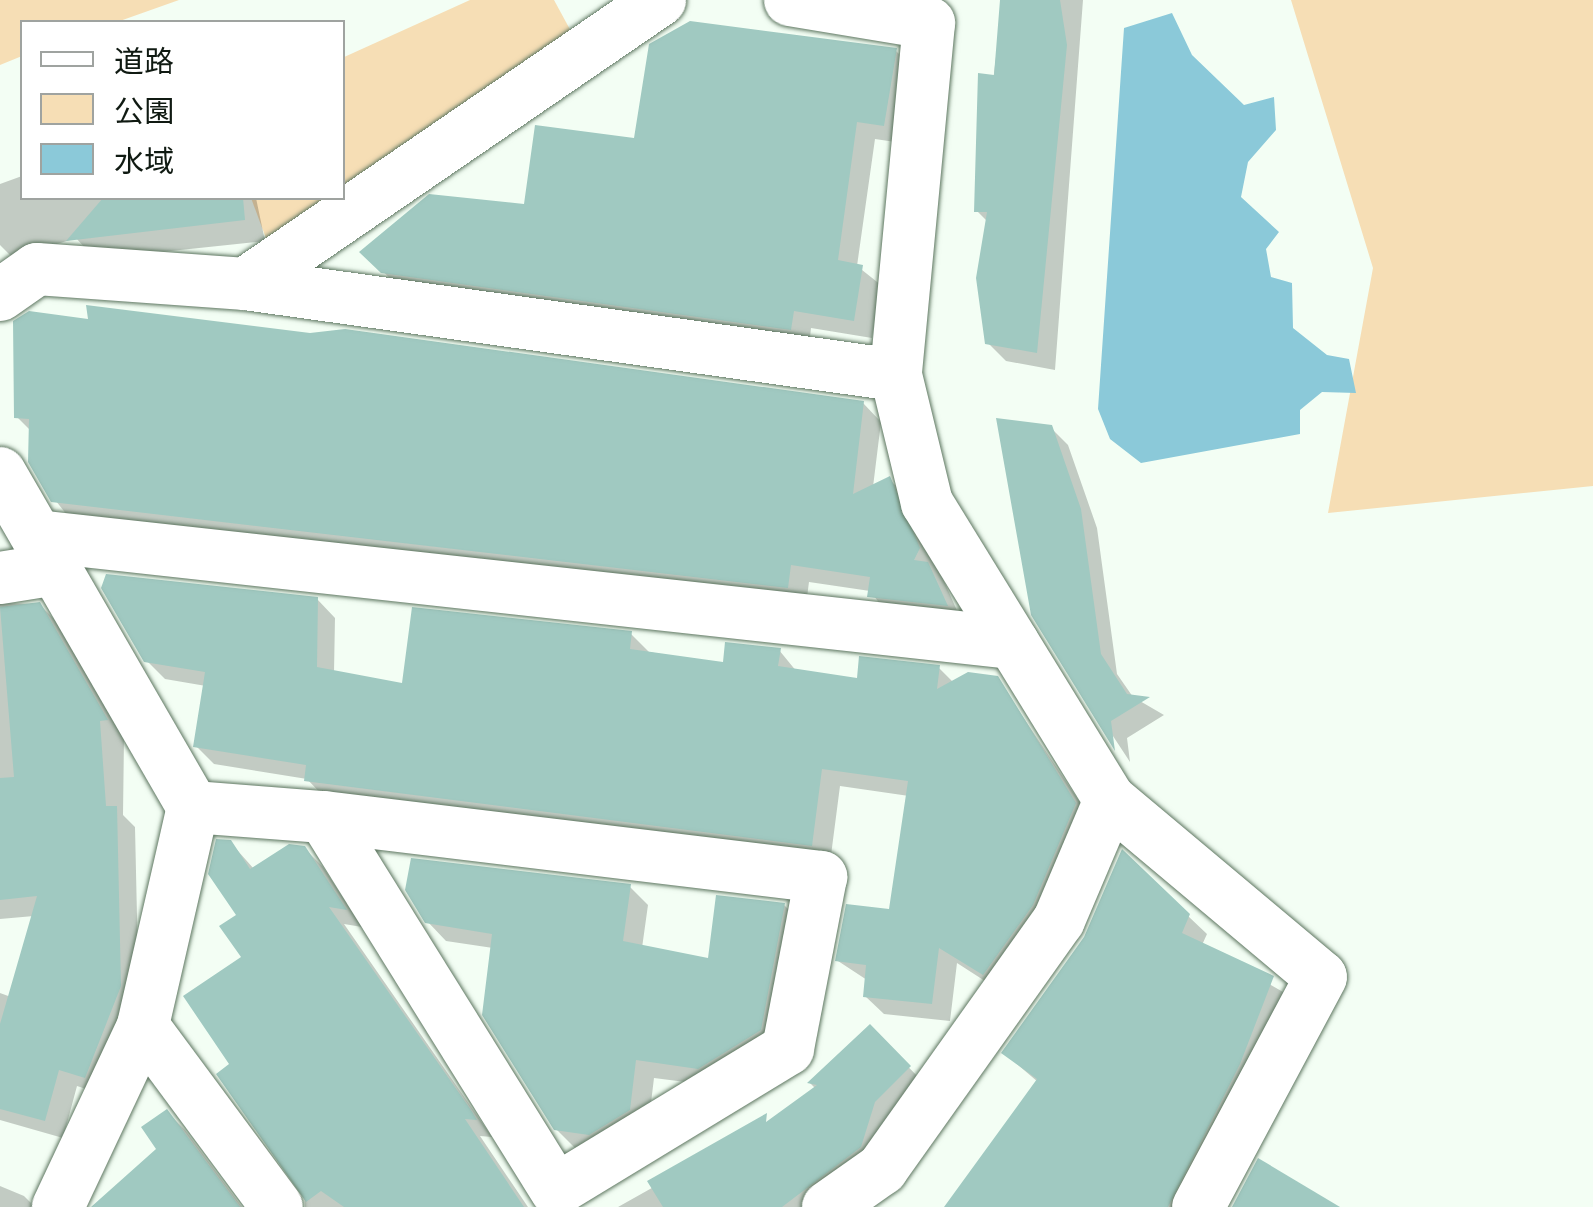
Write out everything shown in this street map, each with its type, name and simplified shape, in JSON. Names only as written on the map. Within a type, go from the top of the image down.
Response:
[{"type":"street","points":[[245,284],[660,0]]},
{"type":"street","points":[[790,0],[930,23],[896,375],[928,503],[1110,800],[1321,977],[1198,1207]]},
{"type":"street","points":[[0,295],[37,270],[245,284],[896,375]]},
{"type":"street","points":[[0,473],[193,807],[143,1026],[58,1207]]},
{"type":"street","points":[[0,578],[47,553],[1013,643]]},
{"type":"street","points":[[828,1207],[882,1169],[1059,920],[1110,800]]},
{"type":"street","points":[[193,807],[324,817],[822,877],[788,1049],[556,1190],[324,817]]},
{"type":"street","points":[[143,1026],[277,1207]]},
{"type":"green space","points":[[0,0],[179,0],[123,20],[20,20],[20,57],[0,65]]},
{"type":"green space","points":[[470,0],[554,0],[573,35],[345,189],[345,57]]},
{"type":"green space","points":[[1291,0],[1593,0],[1593,486],[1328,513],[1373,268]]},
{"type":"green space","points":[[252,200],[329,200],[267,241]]},
{"type":"water","points":[[1172,13],[1192,55],[1244,105],[1274,97],[1276,130],[1248,162],[1241,197],[1279,232],[1266,249],[1271,277],[1292,283],[1293,328],[1327,355],[1349,359],[1356,393],[1322,392],[1300,410],[1300,434],[1141,463],[1110,439],[1098,409],[1124,28]]},
{"type":"building","points":[[1000,0],[1060,0],[1067,45],[1037,353],[985,344],[976,278],[987,212],[974,212],[978,73],[994,75]]},
{"type":"building","points":[[690,21],[897,48],[884,126],[857,122],[838,260],[863,265],[854,321],[794,311],[791,330],[381,273],[359,252],[429,194],[524,204],[535,125],[634,138],[649,44]]},
{"type":"building","points":[[101,200],[243,200],[245,220],[66,241]]},
{"type":"building","points":[[86,305],[310,333],[345,329],[864,401],[853,494],[890,476],[920,548],[914,560],[928,562],[948,606],[867,597],[870,577],[791,565],[788,588],[51,502],[28,462],[29,419],[14,418],[13,321],[29,311],[88,319]]},
{"type":"building","points":[[996,418],[1052,425],[1081,509],[1101,654],[1127,694],[1150,697],[1111,721],[1115,751],[1031,615]]},
{"type":"building","points":[[106,574],[318,597],[317,667],[402,683],[412,607],[632,631],[630,649],[723,662],[725,642],[781,648],[778,666],[857,678],[859,656],[940,665],[937,689],[968,672],[998,676],[1076,803],[1033,905],[983,975],[939,948],[932,1004],[863,997],[866,965],[835,961],[846,904],[889,909],[908,781],[822,769],[812,846],[304,781],[306,765],[193,747],[205,672],[144,662],[101,588]]},
{"type":"building","points":[[40,602],[108,720],[100,721],[106,806],[117,806],[121,986],[85,1078],[59,1070],[45,1121],[0,1109],[0,1024],[37,896],[0,900],[0,778],[14,777],[0,607]]},
{"type":"building","points":[[216,839],[231,840],[250,869],[289,844],[305,846],[347,910],[329,907],[471,1110],[477,1120],[465,1119],[524,1207],[344,1207],[321,1191],[306,1202],[216,1074],[229,1064],[183,996],[241,957],[219,926],[236,915],[208,874]]},
{"type":"building","points":[[1122,849],[1190,914],[1182,933],[1274,976],[1240,1064],[1168,1207],[944,1207],[1037,1079],[1001,1053],[1084,937]]},
{"type":"building","points":[[411,858],[631,884],[623,941],[708,958],[716,895],[785,903],[761,1030],[698,1069],[636,1060],[630,1110],[589,1135],[554,1130],[482,1015],[492,934],[425,923],[405,890]]},
{"type":"building","points":[[870,1024],[911,1066],[875,1102],[861,1147],[782,1207],[663,1207],[647,1181],[767,1113],[766,1122],[817,1085],[807,1083]]},
{"type":"building","points":[[167,1109],[240,1207],[91,1207],[156,1149],[141,1127]]},
{"type":"building","points":[[1258,1158],[1340,1207],[1232,1207]]}]
